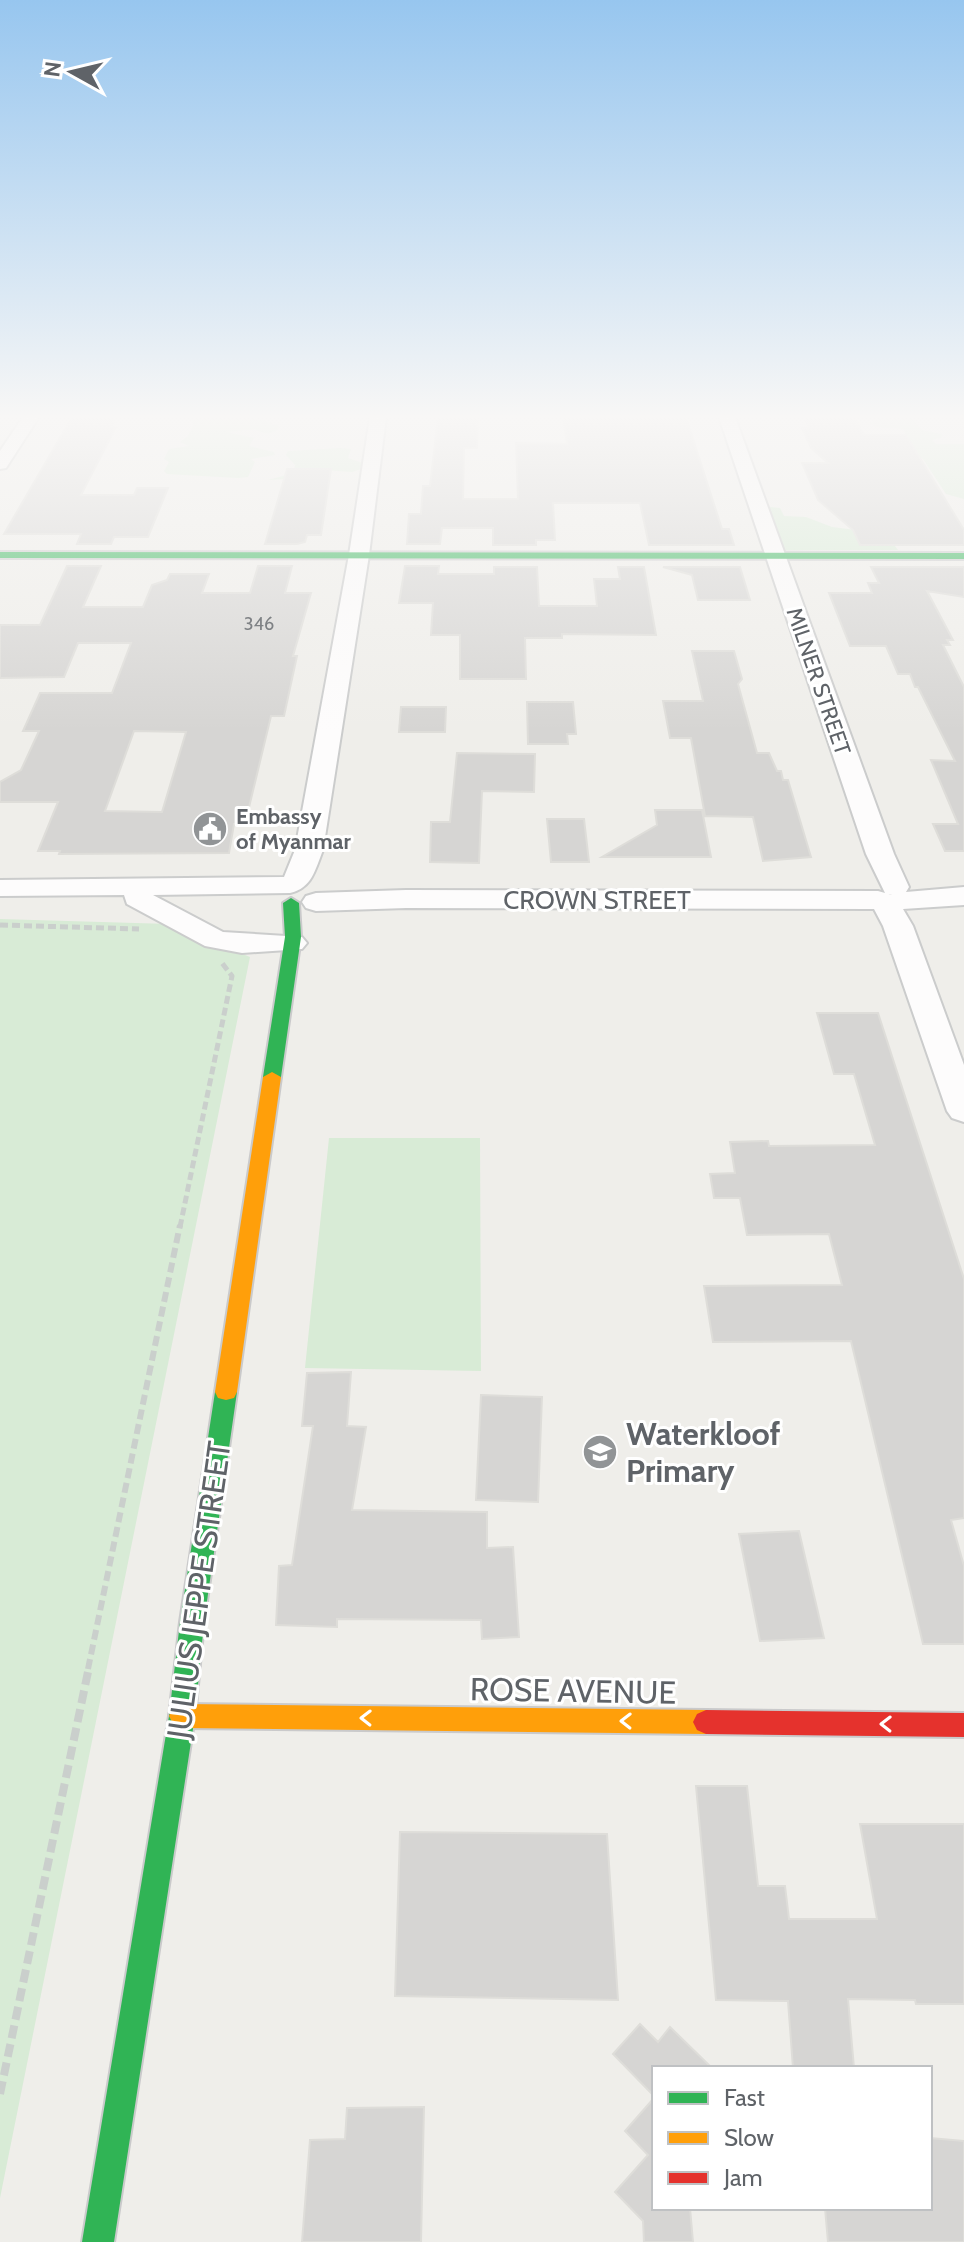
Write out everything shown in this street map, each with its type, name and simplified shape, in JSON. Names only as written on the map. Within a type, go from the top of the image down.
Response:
[{"type":"street","name":"JULIUS JEPPE STREET","points":[[98,2242],[182,1716],[192,1622],[293,940],[304,893],[364,522]]},
{"type":"street","name":"MILNER STREET","points":[[763,522],[880,854],[889,898],[964,1111]]},
{"type":"street","points":[[0,555],[964,556]]},
{"type":"street","name":"CROWN STREET","points":[[0,888],[138,893],[957,896]]},
{"type":"street","points":[[138,893],[215,940],[242,944],[293,940]]},
{"type":"street","name":"CROWN STREET","points":[[0,898],[138,893]]},
{"type":"street","name":"ROSE AVENUE","points":[[182,1716],[964,1725]]},
{"type":"path","points":[[0,925],[149,929]]},
{"type":"path","points":[[0,2094],[232,976],[218,957]]},
{"type":"green space","points":[[771,522],[818,522],[856,530],[898,550],[782,550],[771,532],[775,526]]},
{"type":"green space","points":[[0,919],[169,924],[250,957],[0,2198]]},
{"type":"green space","points":[[329,1138],[480,1138],[481,1371],[305,1368]]},
{"type":"building","points":[[11,522],[154,522],[148,537],[114,537],[111,544],[77,544],[81,534],[4,534]]},
{"type":"building","points":[[272,522],[323,522],[321,535],[307,535],[305,542],[265,544]]},
{"type":"building","points":[[408,522],[554,522],[555,540],[536,540],[536,545],[493,545],[493,528],[442,528],[440,544],[407,544]]},
{"type":"building","points":[[644,522],[720,522],[722,529],[729,529],[734,545],[649,545]]},
{"type":"building","points":[[843,522],[959,522],[964,530],[964,545],[860,545],[853,530]]},
{"type":"building","points":[[67,566],[101,566],[83,607],[143,607],[152,585],[167,580],[170,574],[209,574],[202,593],[250,593],[258,566],[292,566],[285,593],[311,593],[293,656],[297,656],[284,716],[271,716],[245,824],[234,824],[229,853],[59,854],[60,851],[38,851],[58,802],[0,802],[0,782],[21,770],[39,731],[23,731],[40,693],[112,693],[131,643],[78,643],[64,677],[0,678],[0,625],[40,625]],"holes":[[[134,731],[186,732],[162,812],[105,811]]]},
{"type":"building","points":[[405,566],[439,566],[438,574],[494,574],[494,567],[537,567],[539,606],[597,606],[594,579],[620,579],[618,567],[644,567],[656,635],[562,634],[562,638],[525,638],[526,679],[460,679],[460,635],[431,635],[433,603],[399,603]]},
{"type":"building","points":[[663,567],[740,567],[750,600],[698,600],[692,575]]},
{"type":"building","points":[[871,567],[964,567],[964,597],[927,591],[953,640],[947,640],[950,645],[943,645],[964,687],[964,851],[945,851],[933,824],[958,824],[931,760],[955,761],[918,687],[915,687],[910,674],[898,674],[886,646],[850,646],[829,593],[872,593],[868,583],[879,583]]},
{"type":"building","points":[[692,651],[734,651],[742,679],[738,684],[757,753],[769,753],[783,780],[788,780],[811,857],[763,861],[753,817],[705,816],[691,738],[670,738],[663,701],[703,701]]},
{"type":"building","points":[[527,702],[573,702],[576,734],[567,734],[568,744],[528,744]]},
{"type":"building","points":[[401,707],[446,707],[445,732],[399,732]]},
{"type":"building","points":[[457,753],[535,754],[534,792],[482,791],[479,863],[430,862],[431,822],[450,822]]},
{"type":"building","points":[[655,810],[702,810],[711,857],[602,857],[657,825]]},
{"type":"building","points":[[547,819],[584,819],[589,862],[551,862]]},
{"type":"building","points":[[817,1013],[878,1013],[964,1279],[964,1518],[951,1520],[964,1566],[964,1644],[923,1644],[851,1341],[713,1342],[704,1286],[842,1285],[829,1234],[747,1235],[740,1198],[714,1198],[710,1174],[735,1173],[730,1142],[768,1141],[769,1146],[875,1145],[854,1074],[834,1074]]},
{"type":"building","points":[[351,1372],[347,1426],[366,1427],[352,1510],[487,1512],[487,1548],[513,1547],[519,1637],[482,1639],[481,1620],[337,1619],[337,1627],[276,1625],[279,1566],[292,1565],[313,1426],[302,1426],[307,1373]]},
{"type":"building","points":[[481,1395],[542,1397],[538,1502],[476,1500]]},
{"type":"building","points":[[799,1531],[824,1638],[760,1641],[739,1534]]},
{"type":"building","points":[[696,1786],[747,1786],[758,1886],[785,1886],[789,1919],[877,1919],[860,1824],[964,1824],[964,2004],[848,1999],[854,2066],[793,2066],[788,2001],[716,2000]]},
{"type":"building","points":[[400,1832],[607,1834],[618,2000],[395,1996]]},
{"type":"building","points":[[640,2024],[658,2042],[670,2027],[710,2066],[652,2066],[652,2094],[613,2054]]},
{"type":"building","points":[[652,2100],[652,2210],[690,2210],[693,2242],[644,2242],[643,2221],[615,2192],[648,2155],[625,2131]]},
{"type":"building","points":[[424,2107],[421,2242],[302,2242],[310,2140],[345,2139],[347,2108]]},
{"type":"building","points":[[932,2138],[964,2141],[964,2242],[828,2242],[825,2210],[932,2210]]},
{"type":"traffic: fast","points":[[0,555],[964,556]]},
{"type":"traffic: fast","points":[[272,1077],[293,937],[291,903]]},
{"type":"traffic: fast","points":[[98,2242],[182,1716],[192,1622],[226,1392]]},
{"type":"traffic: slow","points":[[226,1392],[272,1077]]},
{"type":"traffic: slow","points":[[182,1716],[706,1722]]},
{"type":"traffic: jam","points":[[706,1722],[964,1725]]},
{"type":"place","name":"Embassy of Myanmar","points":[[210,829]]},
{"type":"place","name":"Waterkloof Primary","points":[[600,1452]]}]
